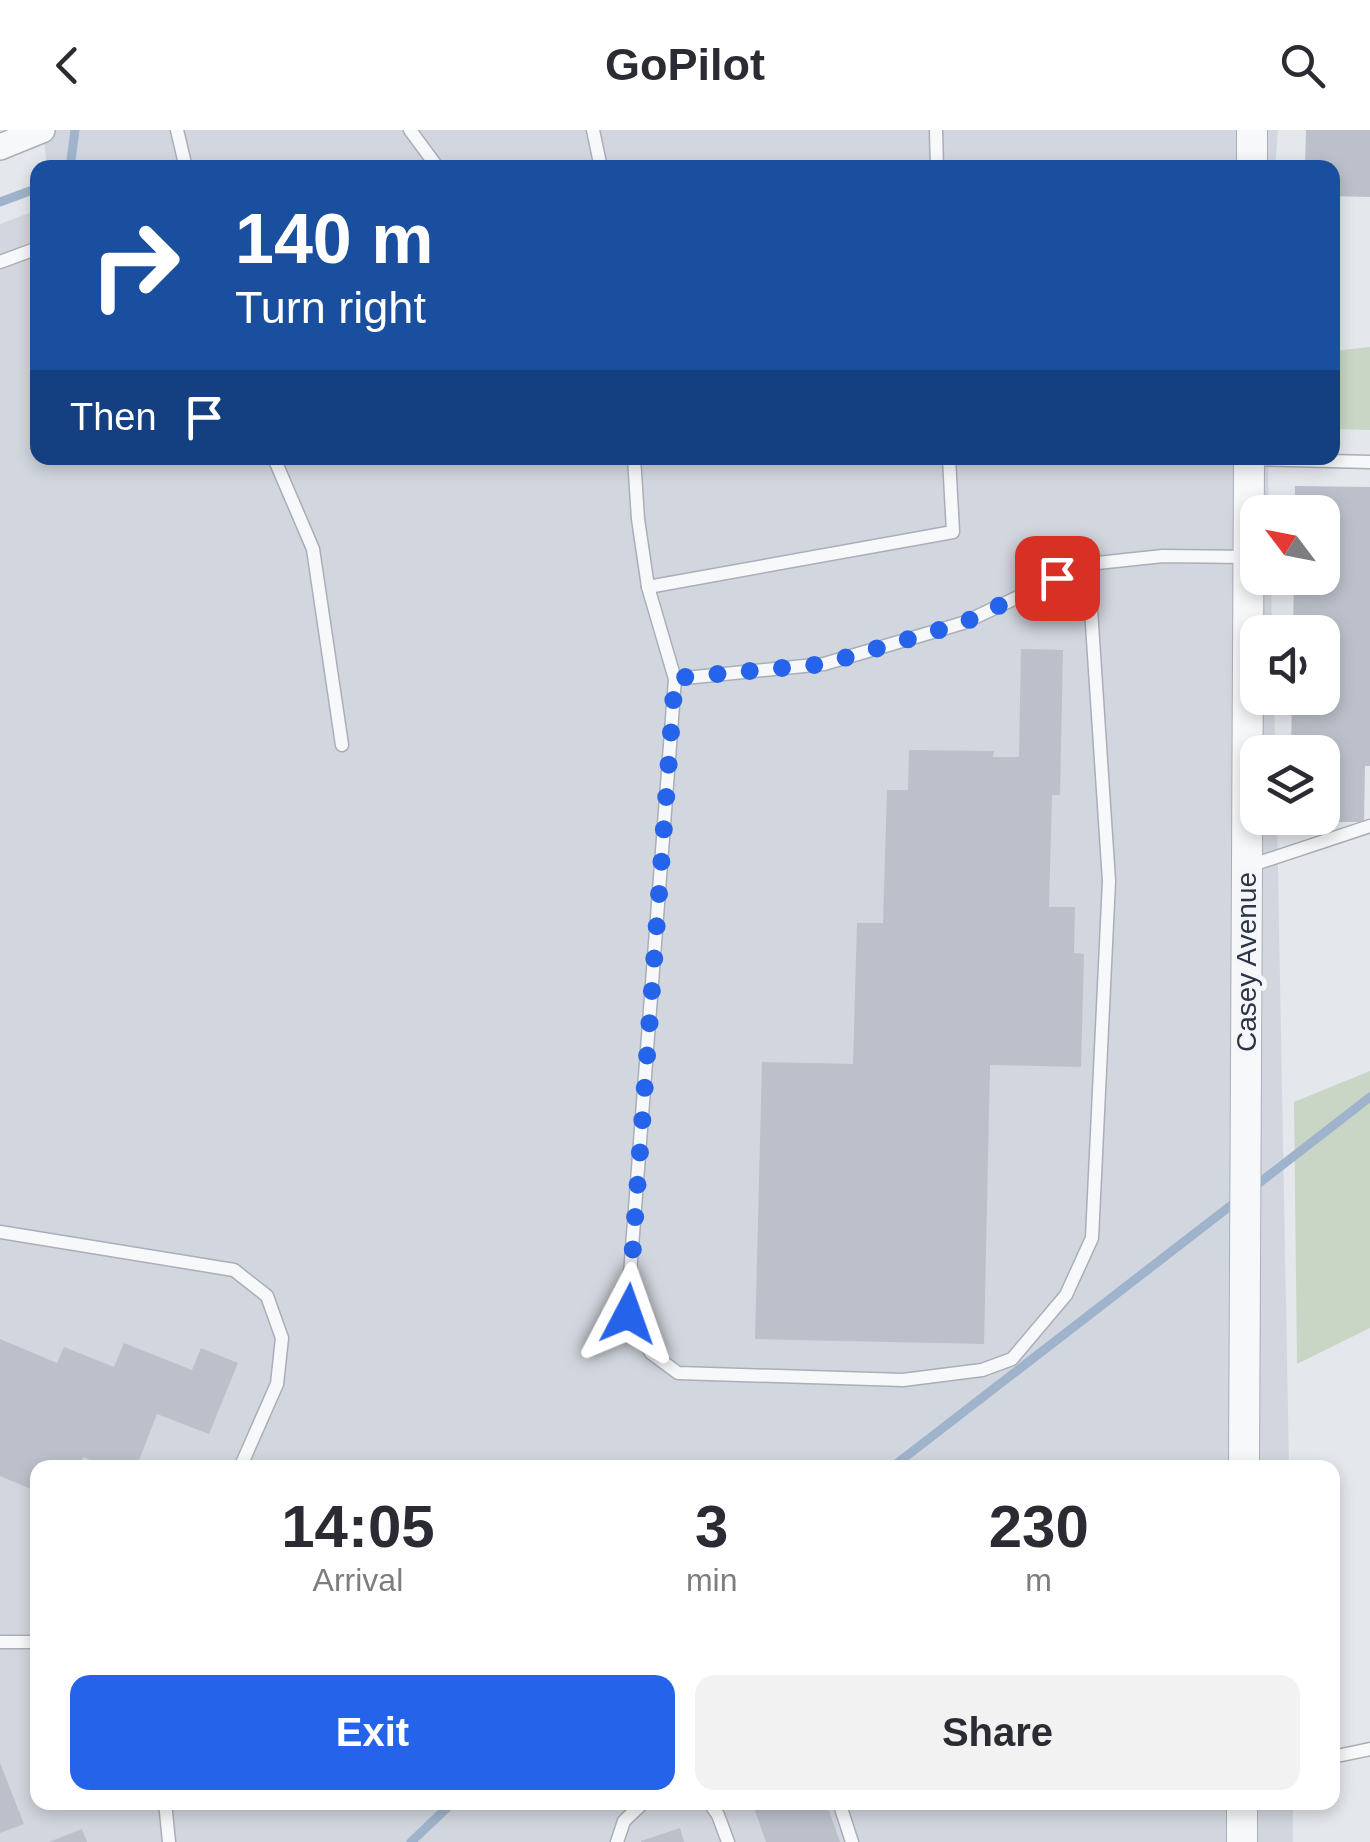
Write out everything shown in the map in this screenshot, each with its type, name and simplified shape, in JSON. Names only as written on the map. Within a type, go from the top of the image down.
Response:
[{"type":"street","points":[[3,141],[42,130]]},
{"type":"street","points":[[1252,130],[1252,160]]},
{"type":"street","name":"Casey Avenue","points":[[1249,495],[1250,465]]},
{"type":"street","name":"Casey Avenue","points":[[1244,1460],[1248,595]]},
{"type":"street","points":[[1242,1810],[1242,1842]]},
{"type":"lane","points":[[410,130],[432,160]]},
{"type":"lane","points":[[593,130],[599,160]]},
{"type":"lane","points":[[936,130],[937,160]]},
{"type":"lane","points":[[182,131],[185,160]]},
{"type":"lane","points":[[0,262],[30,251]]},
{"type":"lane","points":[[1340,461],[1370,462]]},
{"type":"lane","points":[[277,465],[313,550],[342,745]]},
{"type":"lane","points":[[634,465],[648,586],[675,678],[628,1314],[651,1353],[678,1373],[903,1380],[982,1370],[1012,1359],[1066,1295],[1092,1238],[1108,881],[1088,564]]},
{"type":"lane","points":[[648,586],[953,532],[949,465]]},
{"type":"lane","points":[[675,678],[824,664],[963,623],[1088,564],[1163,556],[1240,557]]},
{"type":"lane","points":[[1247,867],[1370,826]]},
{"type":"lane","points":[[0,1232],[234,1270],[267,1296],[282,1338],[277,1384],[244,1460]]},
{"type":"lane","points":[[0,1642],[30,1642]]},
{"type":"lane","points":[[1340,1755],[1370,1749]]},
{"type":"lane","points":[[166,1810],[169,1842]]},
{"type":"lane","points":[[617,1842],[624,1821],[636,1810]]},
{"type":"lane","points":[[715,1810],[728,1842]]},
{"type":"lane","points":[[842,1810],[852,1842]]},
{"type":"shaded area","points":[[43,130],[1278,130],[1276,160],[46,160]]},
{"type":"shaded area","points":[[30,213],[30,465],[1268,465],[1269,495],[1240,495],[1240,595],[1271,595],[1272,615],[1240,615],[1240,715],[1274,715],[1275,735],[1240,735],[1240,835],[1277,835],[1289,1460],[30,1460],[30,1810],[1293,1810],[1293,1842],[0,1842],[0,224]]},
{"type":"green space","points":[[1370,347],[1370,430],[1340,429],[1340,350]]},
{"type":"green space","points":[[1370,1071],[1370,1328],[1297,1364],[1294,1102]]},
{"type":"building","points":[[1306,130],[1370,130],[1370,197],[1340,196],[1340,160],[1305,160]]},
{"type":"building","points":[[1295,486],[1370,487],[1370,766],[1365,766],[1364,822],[1340,822],[1340,735],[1291,735],[1292,715],[1340,715],[1340,615],[1293,615],[1294,595],[1340,595],[1340,495],[1295,495]]},
{"type":"building","points":[[1021,649],[1063,650],[1060,795],[1052,795],[1049,907],[1075,907],[1074,953],[1084,954],[1081,1067],[990,1065],[984,1344],[755,1339],[762,1062],[853,1064],[857,923],[883,923],[887,790],[908,790],[909,750],[994,751],[993,757],[1019,757]]},
{"type":"building","points":[[0,1339],[57,1363],[64,1347],[114,1367],[124,1343],[192,1370],[201,1348],[238,1363],[209,1434],[157,1414],[139,1460],[30,1460],[30,1489],[0,1476]]},
{"type":"building","points":[[0,1763],[24,1824],[0,1833]]},
{"type":"building","points":[[755,1810],[829,1810],[840,1842],[766,1842]]},
{"type":"building","points":[[680,1828],[684,1842],[641,1842],[641,1841]]},
{"type":"building","points":[[82,1829],[87,1842],[49,1842]]},
{"type":"waterway","points":[[71,160],[75,130]]},
{"type":"waterway","points":[[0,202],[30,191]]},
{"type":"waterway","points":[[1254,1187],[1370,1097]]},
{"type":"waterway","points":[[901,1460],[1238,1200]]},
{"type":"waterway","points":[[411,1842],[445,1810]]},
{"type":"route","points":[[628,1314],[675,678],[824,664],[963,623],[1057,578]]}]
